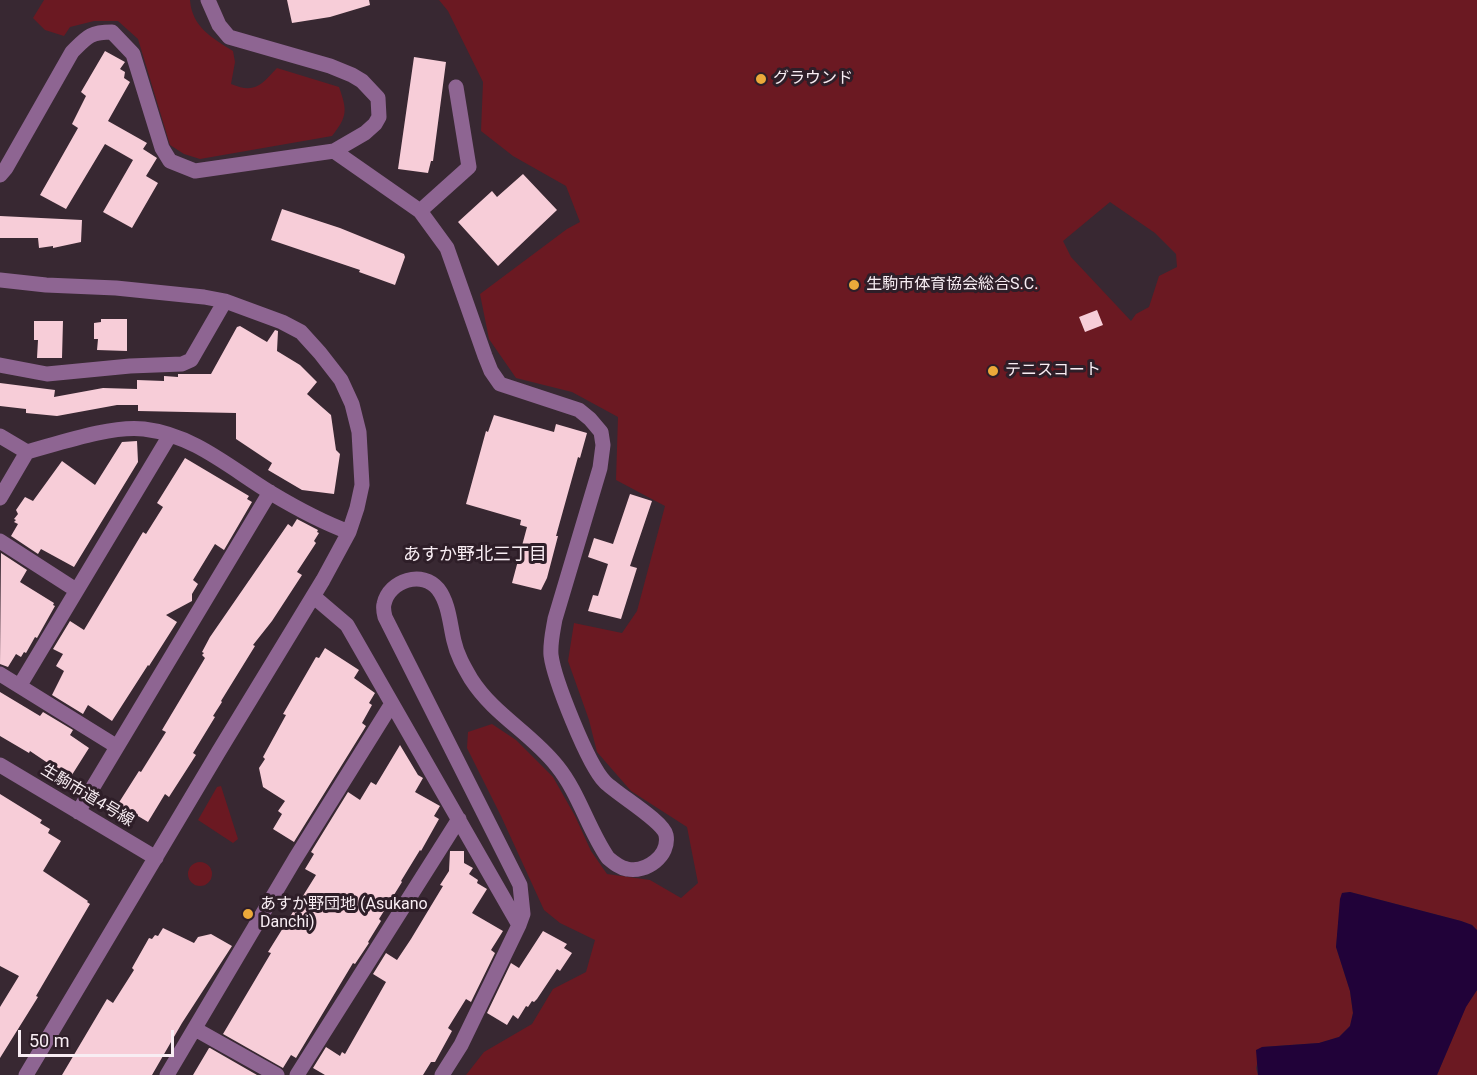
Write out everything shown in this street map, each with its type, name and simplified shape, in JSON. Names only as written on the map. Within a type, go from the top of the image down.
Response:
[{"type":"street","points":[[0,175],[72,52],[96,32],[112,33],[133,54],[162,148],[170,161],[195,171],[334,151],[365,133],[375,124],[379,117],[378,98],[352,75],[330,66],[229,37],[219,25],[208,0]]},
{"type":"street","points":[[420,211],[469,167],[456,87]]},
{"type":"street","points":[[334,151],[420,211],[447,248],[484,356],[500,384],[579,410],[601,432],[603,445],[600,468],[555,619],[550,642],[551,658],[559,685],[591,762],[603,780],[661,825],[666,835],[666,846],[653,865],[629,870],[620,867],[608,858],[559,769],[546,753],[480,694],[462,664],[439,590],[428,581],[414,579],[401,582],[390,593],[384,603],[385,617],[520,885],[523,914],[519,925],[461,1045],[442,1075]]},
{"type":"street","points":[[0,280],[46,285],[116,288],[225,301],[282,322],[301,332],[341,380],[352,404],[359,432],[362,485],[349,532],[314,596],[26,1075]]},
{"type":"street","points":[[0,365],[47,374],[130,366],[182,364],[191,360],[225,301]]},
{"type":"street","points":[[0,436],[27,452],[111,432],[143,429],[170,435],[207,450],[270,492],[326,523],[349,532]]},
{"type":"street","points":[[20,685],[170,435]]},
{"type":"street","points":[[0,498],[27,452]]},
{"type":"street","points":[[78,812],[270,492]]},
{"type":"street","points":[[0,541],[76,590]]},
{"type":"street","points":[[314,596],[347,626],[519,925]]},
{"type":"street","points":[[0,674],[116,746]]},
{"type":"street","points":[[167,1075],[295,859],[391,705]]},
{"type":"street","name":"生駒市道4号線","points":[[0,765],[156,858]]},
{"type":"street","points":[[297,1075],[459,819]]},
{"type":"street","points":[[195,1029],[277,1075]]},
{"type":"shaded area","points":[[44,0],[190,0],[195,18],[204,31],[233,51],[235,62],[231,84],[252,88],[262,83],[277,68],[339,87],[345,107],[341,123],[332,136],[200,159],[184,154],[170,145],[138,39],[118,21],[94,21],[70,27],[64,36],[45,30],[33,18]]},
{"type":"shaded area","points":[[439,0],[1477,0],[1477,930],[1472,925],[1461,921],[1350,892],[1342,893],[1336,947],[1350,991],[1353,1013],[1350,1026],[1339,1037],[1319,1043],[1262,1047],[1256,1068],[1258,1075],[466,1075],[484,1052],[532,1024],[553,989],[586,972],[595,940],[560,923],[544,910],[467,748],[468,732],[492,724],[516,740],[553,777],[591,851],[607,874],[650,880],[681,898],[698,883],[687,827],[631,791],[597,752],[589,720],[568,661],[574,623],[622,633],[637,611],[665,506],[616,480],[618,417],[572,392],[516,378],[489,339],[480,294],[567,229],[580,222],[566,186],[513,156],[481,131],[483,82],[448,11]],"holes":[[[1110,202],[1155,233],[1176,254],[1177,267],[1159,276],[1149,307],[1136,314],[1131,321],[1071,257],[1063,241]]]},
{"type":"shaded area","points":[[221,786],[238,839],[233,843],[198,820],[217,787]]},
{"type":"shaded area","points":[[200,862],[208,866],[212,874],[208,882],[200,886],[192,882],[188,874],[192,866]]},
{"type":"shaded area","points":[[1350,892],[1461,921],[1472,925],[1477,930],[1477,990],[1466,1007],[1437,1075],[1258,1075],[1256,1050],[1262,1047],[1319,1043],[1339,1037],[1350,1026],[1353,1013],[1350,991],[1336,947],[1340,899],[1342,893]]},
{"type":"shaded area","points":[[1477,990],[1477,1075],[1437,1075],[1466,1006]]},
{"type":"building","points":[[287,0],[369,0],[370,5],[330,17],[292,23]]},
{"type":"building","points":[[105,51],[125,62],[120,69],[125,72],[124,78],[130,82],[108,121],[147,143],[143,149],[157,158],[146,176],[158,183],[132,228],[103,212],[133,160],[105,144],[66,209],[40,195],[78,128],[72,124],[86,96],[81,92]]},
{"type":"building","points":[[414,57],[446,62],[433,161],[431,161],[428,173],[398,169]]},
{"type":"building","points":[[523,174],[557,210],[498,266],[458,222],[492,191],[497,197]]},
{"type":"building","points":[[282,209],[340,228],[404,254],[395,285],[359,272],[360,270],[271,240]]},
{"type":"building","points":[[0,216],[82,220],[81,242],[53,248],[53,246],[39,248],[38,238],[0,238]]},
{"type":"building","points":[[1097,310],[1103,325],[1085,332],[1079,317]]},
{"type":"building","points":[[101,319],[127,319],[127,351],[97,350],[98,339],[94,339],[94,323],[101,322]]},
{"type":"building","points":[[34,321],[63,321],[62,358],[37,358],[38,340],[34,340]]},
{"type":"building","points":[[240,326],[267,342],[275,330],[278,331],[277,351],[300,365],[317,382],[307,394],[331,415],[336,450],[340,454],[334,494],[302,490],[268,470],[272,463],[236,439],[236,413],[138,411],[138,405],[117,405],[57,416],[26,413],[26,409],[0,406],[0,383],[55,390],[54,397],[103,388],[137,389],[137,380],[164,381],[164,376],[211,374],[237,327]]},
{"type":"building","points":[[494,415],[554,432],[556,424],[587,433],[556,536],[558,536],[547,578],[541,590],[512,583],[527,527],[520,525],[521,520],[466,504],[486,431],[488,432]]},
{"type":"building","points":[[137,441],[138,462],[74,567],[41,549],[38,554],[11,536],[18,524],[14,522],[18,514],[16,510],[25,497],[33,501],[62,461],[95,485],[122,442]]},
{"type":"building","points":[[185,458],[249,496],[247,499],[252,502],[224,550],[215,544],[193,580],[198,584],[192,594],[192,601],[166,615],[177,622],[112,721],[88,705],[83,714],[52,695],[64,671],[56,666],[63,654],[53,649],[70,621],[84,630],[143,532],[146,534],[163,507],[157,503]]},
{"type":"building","points":[[630,494],[652,501],[630,566],[637,568],[621,619],[588,611],[593,595],[598,596],[608,564],[588,557],[594,538],[613,544]]},
{"type":"building","points":[[297,519],[318,530],[319,533],[314,541],[316,543],[297,572],[302,575],[272,621],[253,645],[255,646],[221,701],[213,716],[215,717],[193,753],[196,755],[169,797],[165,794],[148,822],[118,804],[166,732],[162,730],[205,658],[202,652],[210,637],[288,524],[292,527]]},
{"type":"building","points":[[1,553],[27,570],[20,582],[54,603],[55,606],[26,653],[24,652],[21,657],[16,654],[8,667],[0,664]]},
{"type":"building","points":[[325,648],[359,670],[354,678],[375,693],[369,703],[372,705],[362,723],[366,726],[294,842],[273,829],[282,814],[278,811],[285,801],[263,787],[259,768],[286,715],[283,714],[316,657],[319,658]]},
{"type":"building","points":[[0,692],[40,716],[43,712],[73,730],[70,735],[89,748],[70,778],[30,751],[29,753],[0,736]]},
{"type":"building","points":[[400,745],[418,775],[423,778],[415,792],[440,806],[434,816],[439,819],[379,919],[381,921],[369,943],[355,964],[353,963],[296,1058],[291,1055],[283,1068],[223,1034],[271,953],[268,952],[316,875],[305,869],[314,854],[311,852],[348,792],[360,800],[371,782],[376,785]]},
{"type":"building","points":[[0,794],[42,820],[40,823],[50,829],[48,833],[61,841],[43,871],[90,904],[36,996],[38,997],[0,1058],[0,1007],[19,976],[0,966]]},
{"type":"building","points":[[450,851],[464,851],[464,863],[473,868],[469,874],[487,889],[472,913],[503,931],[491,950],[495,953],[471,1002],[466,999],[448,1028],[452,1031],[435,1062],[431,1062],[423,1075],[325,1075],[313,1068],[326,1047],[340,1056],[342,1052],[345,1054],[386,982],[373,974],[386,953],[397,960],[411,939],[443,886],[440,885],[449,871]]},
{"type":"building","points":[[163,928],[194,943],[198,937],[211,934],[232,946],[182,1023],[152,1075],[62,1075],[107,999],[113,1003],[134,970],[132,968],[149,938],[158,936]]},
{"type":"building","points":[[543,931],[567,944],[564,948],[572,953],[560,971],[557,969],[537,999],[532,1001],[528,1007],[526,1006],[518,1019],[513,1015],[507,1025],[487,1013],[511,963],[519,968]]},
{"type":"building","points":[[210,1048],[257,1075],[193,1075]]},
{"type":"place","name":"グラウンド","points":[[761,79]]},
{"type":"place","name":"生駒市体育協会総合S.C.","points":[[854,285]]},
{"type":"place","name":"テニスコート","points":[[993,371]]},
{"type":"place","name":"あすか野団地 (Asukano Danchi)","points":[[248,914]]},
{"type":"district","name":"あすか野北三丁目","points":[[475,555]]}]
